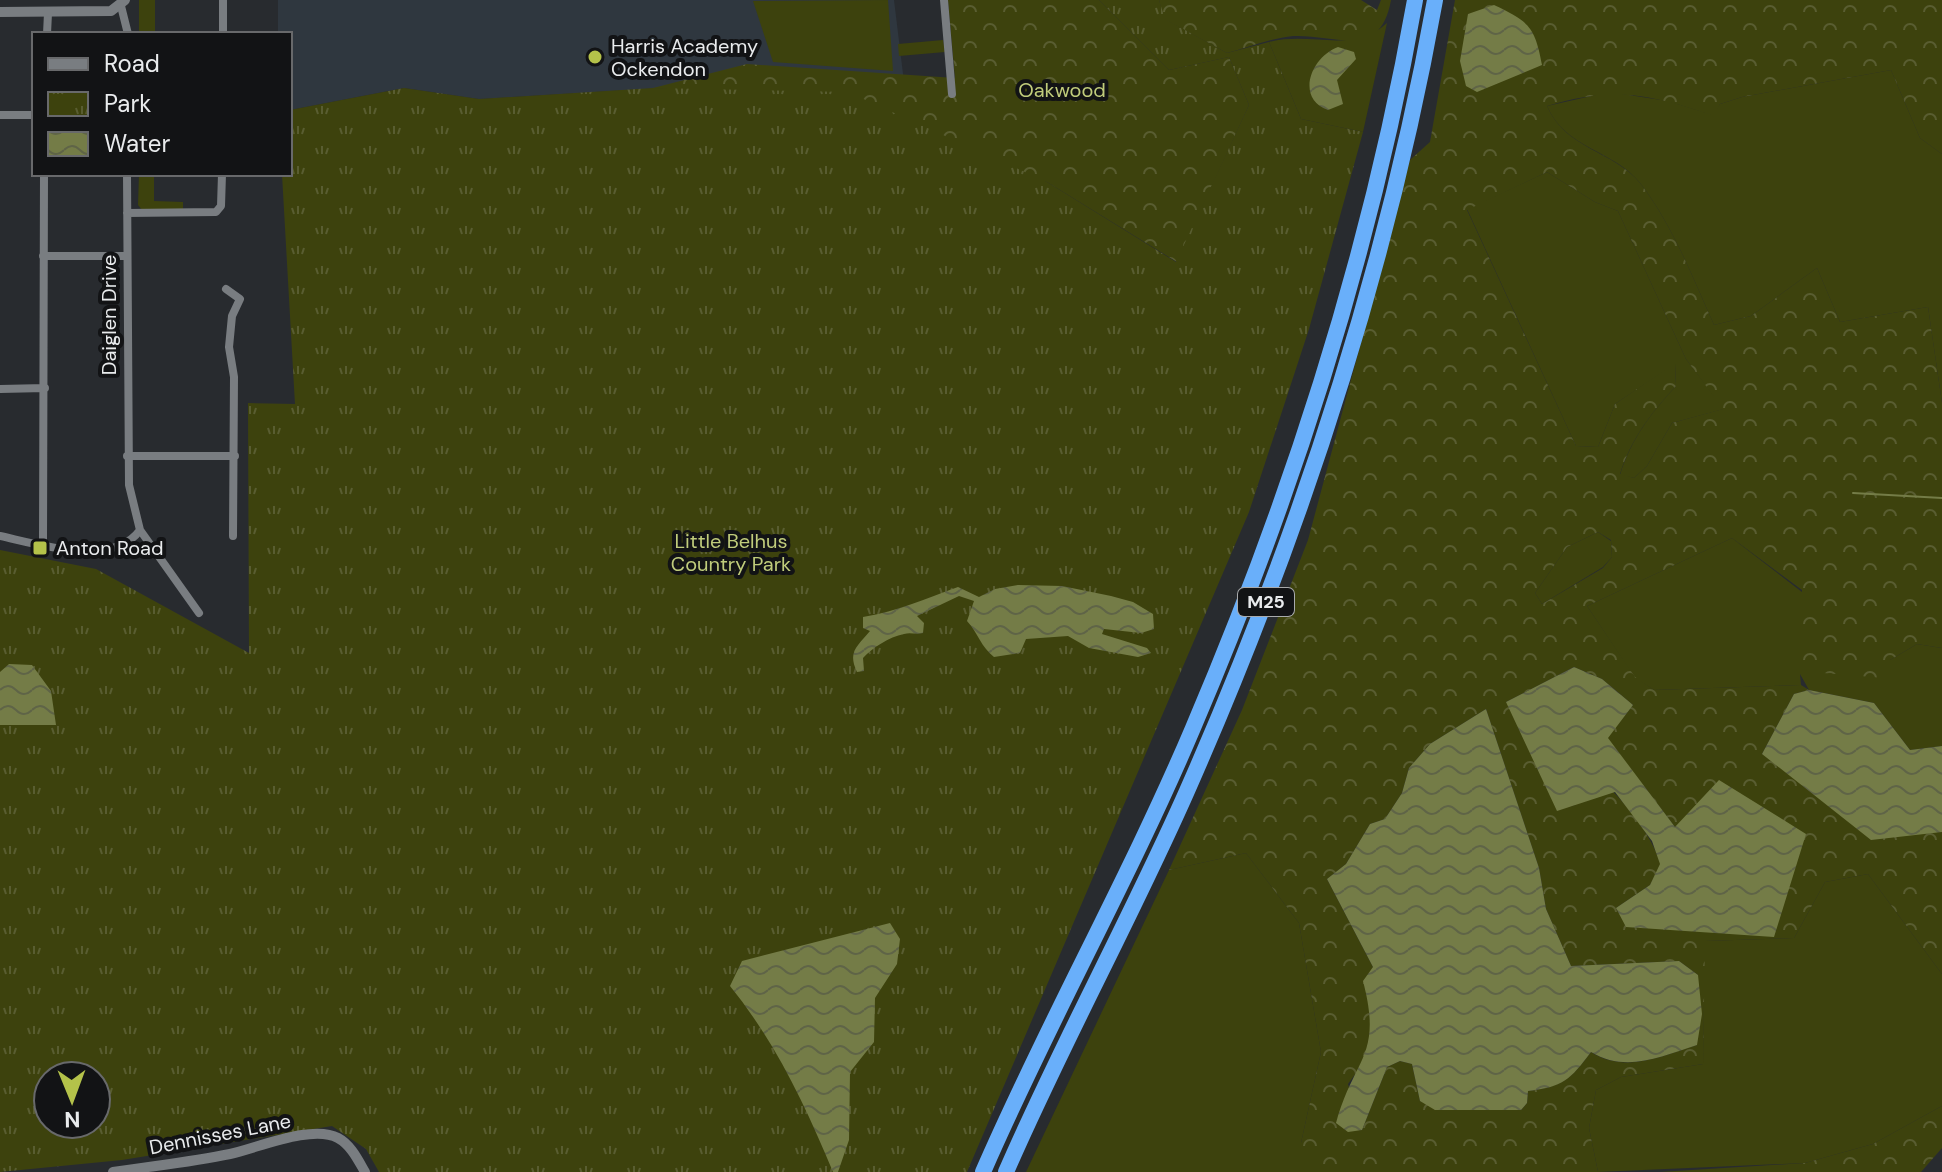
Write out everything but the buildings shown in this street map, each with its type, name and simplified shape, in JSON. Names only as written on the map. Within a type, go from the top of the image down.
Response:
[{"type":"highway","name":"M25","points":[[983,1172],[1171,779],[1290,480],[1347,298],[1386,144],[1415,0]]},
{"type":"highway","name":"M25","points":[[1006,1172],[1186,792],[1287,545],[1335,405],[1380,250],[1435,0]]},
{"type":"street","points":[[223,0],[223,32]]},
{"type":"street","points":[[944,0],[952,94]]},
{"type":"street","points":[[0,12],[111,11],[123,3],[128,32]]},
{"type":"street","points":[[47,32],[48,13]]},
{"type":"street","points":[[0,115],[32,115]]},
{"type":"street","points":[[43,545],[44,176]]},
{"type":"street","name":"Daiglen Drive","points":[[127,176],[129,485],[140,530],[199,613]]},
{"type":"street","points":[[127,213],[216,212],[221,206],[222,176]]},
{"type":"street","points":[[43,256],[127,256]]},
{"type":"street","points":[[226,289],[240,299],[232,316],[229,347],[234,377],[233,536]]},
{"type":"street","points":[[0,389],[45,388]]},
{"type":"street","points":[[127,456],[235,456]]},
{"type":"street","points":[[0,536],[87,552],[115,547],[140,530]]},
{"type":"street","name":"Dennisses Lane","points":[[113,1172],[229,1154],[295,1137],[322,1134],[338,1138],[351,1149],[365,1172]]},
{"type":"shaded area","name":"Harris Academy Ockendon","points":[[278,0],[894,0],[904,82],[795,80],[479,99],[404,88],[292,110],[292,32],[278,32]]},
{"type":"green space","points":[[139,0],[155,0],[155,32],[139,32]]},
{"type":"green space","points":[[888,0],[893,71],[773,62],[753,1]]},
{"type":"green space","name":"Oakwood","points":[[948,0],[1099,0],[1169,70],[1229,57],[1249,105],[1177,262],[1047,182],[684,90],[653,88],[747,64],[955,78]]},
{"type":"green space","name":"Little Belhus Country Park","points":[[1099,0],[1159,0],[1165,19],[1227,53],[1269,42],[1301,119],[1363,132],[1309,329],[1249,512],[967,1172],[379,1172],[366,1149],[332,1126],[122,1160],[0,1172],[0,550],[96,569],[249,653],[248,403],[295,404],[282,176],[292,176],[292,110],[404,88],[479,99],[653,88],[848,92],[1047,182],[1176,262],[1249,105],[1229,57],[1169,70]]},
{"type":"green space","points":[[1159,0],[1361,0],[1377,10],[1381,0],[1391,0],[1385,19],[1377,31],[1367,38],[1340,40],[1293,36],[1227,53],[1164,19]]},
{"type":"green space","points":[[1455,0],[1942,0],[1942,154],[1920,138],[1891,70],[1742,97],[1720,104],[1714,116],[1670,102],[1631,95],[1592,96],[1547,106],[1565,132],[1629,172],[1640,183],[1672,234],[1714,325],[1751,316],[1817,268],[1840,322],[1928,307],[1942,403],[1942,648],[1917,644],[1890,660],[1884,678],[1799,671],[1802,590],[1732,538],[1587,606],[1635,677],[1654,690],[1801,685],[1809,690],[1794,694],[1762,754],[1942,832],[1942,974],[1868,874],[1825,882],[1794,938],[1705,941],[1703,1064],[1621,1077],[1596,1090],[1589,1128],[1598,1172],[1301,1172],[1301,1143],[1321,1052],[1299,923],[1246,853],[1169,870],[1242,710],[1308,540],[1410,160],[1430,142]],"holes":[[[1547,172],[1595,202],[1618,211],[1686,359],[1723,409],[1672,423],[1647,466],[1634,478],[1620,474],[1643,427],[1676,386],[1675,363],[1615,404],[1598,447],[1576,446],[1467,210]],[[1598,532],[1611,540],[1612,557],[1603,568],[1542,604],[1535,593],[1567,547]],[[1574,667],[1602,679],[1633,705],[1607,738],[1675,827],[1774,936],[1616,908],[1650,885],[1661,864],[1649,839],[1634,815],[1595,774],[1506,702]],[[1486,709],[1539,868],[1546,909],[1571,966],[1679,961],[1698,975],[1697,1045],[1657,1058],[1630,1062],[1617,1062],[1591,1052],[1565,1080],[1528,1091],[1527,1103],[1521,1110],[1473,1109],[1420,1101],[1412,1064],[1400,1061],[1387,1067],[1362,1130],[1348,1084],[1364,1062],[1371,1036],[1369,1004],[1373,967],[1327,879],[1346,864],[1370,824],[1385,819],[1402,793],[1409,768],[1430,744]]]},
{"type":"green space","points":[[1387,23],[1363,132],[1301,119],[1269,42],[1360,38]]},
{"type":"green space","points":[[943,40],[945,52],[899,56],[898,44]]},
{"type":"green space","points":[[1891,70],[1920,138],[1942,154],[1942,403],[1928,307],[1840,322],[1817,268],[1751,316],[1714,325],[1672,234],[1640,183],[1617,163],[1565,132],[1547,106],[1609,92],[1668,101],[1713,115],[1720,104],[1742,97]]},
{"type":"green space","points":[[1547,172],[1595,202],[1618,211],[1686,359],[1724,409],[1672,423],[1647,466],[1634,478],[1620,475],[1643,427],[1676,386],[1675,364],[1615,404],[1598,447],[1576,446],[1467,209]]},
{"type":"green space","points":[[139,176],[154,176],[154,201],[183,202],[183,210],[142,210],[138,205]]},
{"type":"green space","points":[[1598,532],[1611,541],[1612,557],[1603,567],[1542,604],[1535,593],[1567,547]]},
{"type":"green space","points":[[1732,538],[1890,660],[1917,644],[1942,648],[1942,746],[1910,750],[1874,703],[1809,690],[1800,674],[1801,685],[1654,690],[1635,678],[1587,606]]},
{"type":"green space","points":[[1246,853],[1299,923],[1321,1052],[1301,1143],[1301,1172],[1026,1172],[1169,870]]},
{"type":"green space","points":[[1868,874],[1942,974],[1942,1106],[1873,1144],[1805,1163],[1598,1172],[1589,1128],[1596,1090],[1621,1077],[1703,1064],[1704,941],[1794,938],[1825,882]]},
{"type":"green space","points":[[1942,1106],[1942,1148],[1921,1172],[1660,1172],[1805,1163],[1873,1144]]},
{"type":"water","points":[[1494,5],[1528,26],[1536,41],[1542,65],[1477,92],[1466,86],[1460,61],[1468,14]]},
{"type":"water","points":[[1338,47],[1354,52],[1356,59],[1337,80],[1343,104],[1328,110],[1312,96],[1310,78],[1320,59]]},
{"type":"water","points":[[1018,585],[1062,586],[1133,602],[1153,614],[1154,629],[1141,633],[1104,629],[1102,634],[1147,648],[1151,653],[1138,657],[1089,648],[1068,636],[1026,639],[1020,653],[994,657],[967,621],[974,601],[959,596],[917,616],[924,623],[923,633],[904,634],[871,650],[863,658],[864,671],[857,672],[854,654],[870,631],[863,628],[863,617],[900,608],[958,587],[979,597],[995,589]]},
{"type":"water","points":[[9,664],[32,665],[51,691],[56,725],[0,725],[0,672]]},
{"type":"water","points":[[1574,667],[1602,679],[1633,705],[1608,738],[1675,827],[1719,780],[1806,834],[1774,937],[1626,927],[1616,908],[1650,885],[1660,864],[1652,841],[1615,792],[1557,811],[1506,702]]},
{"type":"water","points":[[1809,690],[1874,703],[1910,750],[1942,746],[1942,832],[1871,840],[1762,754],[1794,694]]},
{"type":"water","points":[[1486,709],[1539,868],[1546,909],[1571,966],[1679,961],[1698,975],[1702,1014],[1697,1045],[1656,1058],[1630,1062],[1604,1058],[1591,1052],[1565,1080],[1550,1087],[1528,1091],[1527,1103],[1521,1110],[1435,1110],[1420,1101],[1412,1064],[1400,1061],[1387,1067],[1362,1130],[1348,1132],[1336,1123],[1368,1042],[1370,1026],[1363,981],[1373,967],[1327,879],[1346,864],[1370,824],[1385,819],[1402,793],[1409,768],[1430,744]]},
{"type":"water","points":[[890,923],[900,939],[897,964],[875,998],[874,1042],[850,1072],[849,1140],[838,1172],[833,1172],[788,1075],[762,1030],[730,986],[742,961]]},
{"type":"waterway","points":[[1853,493],[1942,498]]},
{"type":"place","name":"Harris Academy Ockendon","points":[[595,57]]},
{"type":"place","name":"Anton Road","points":[[40,548]]}]
